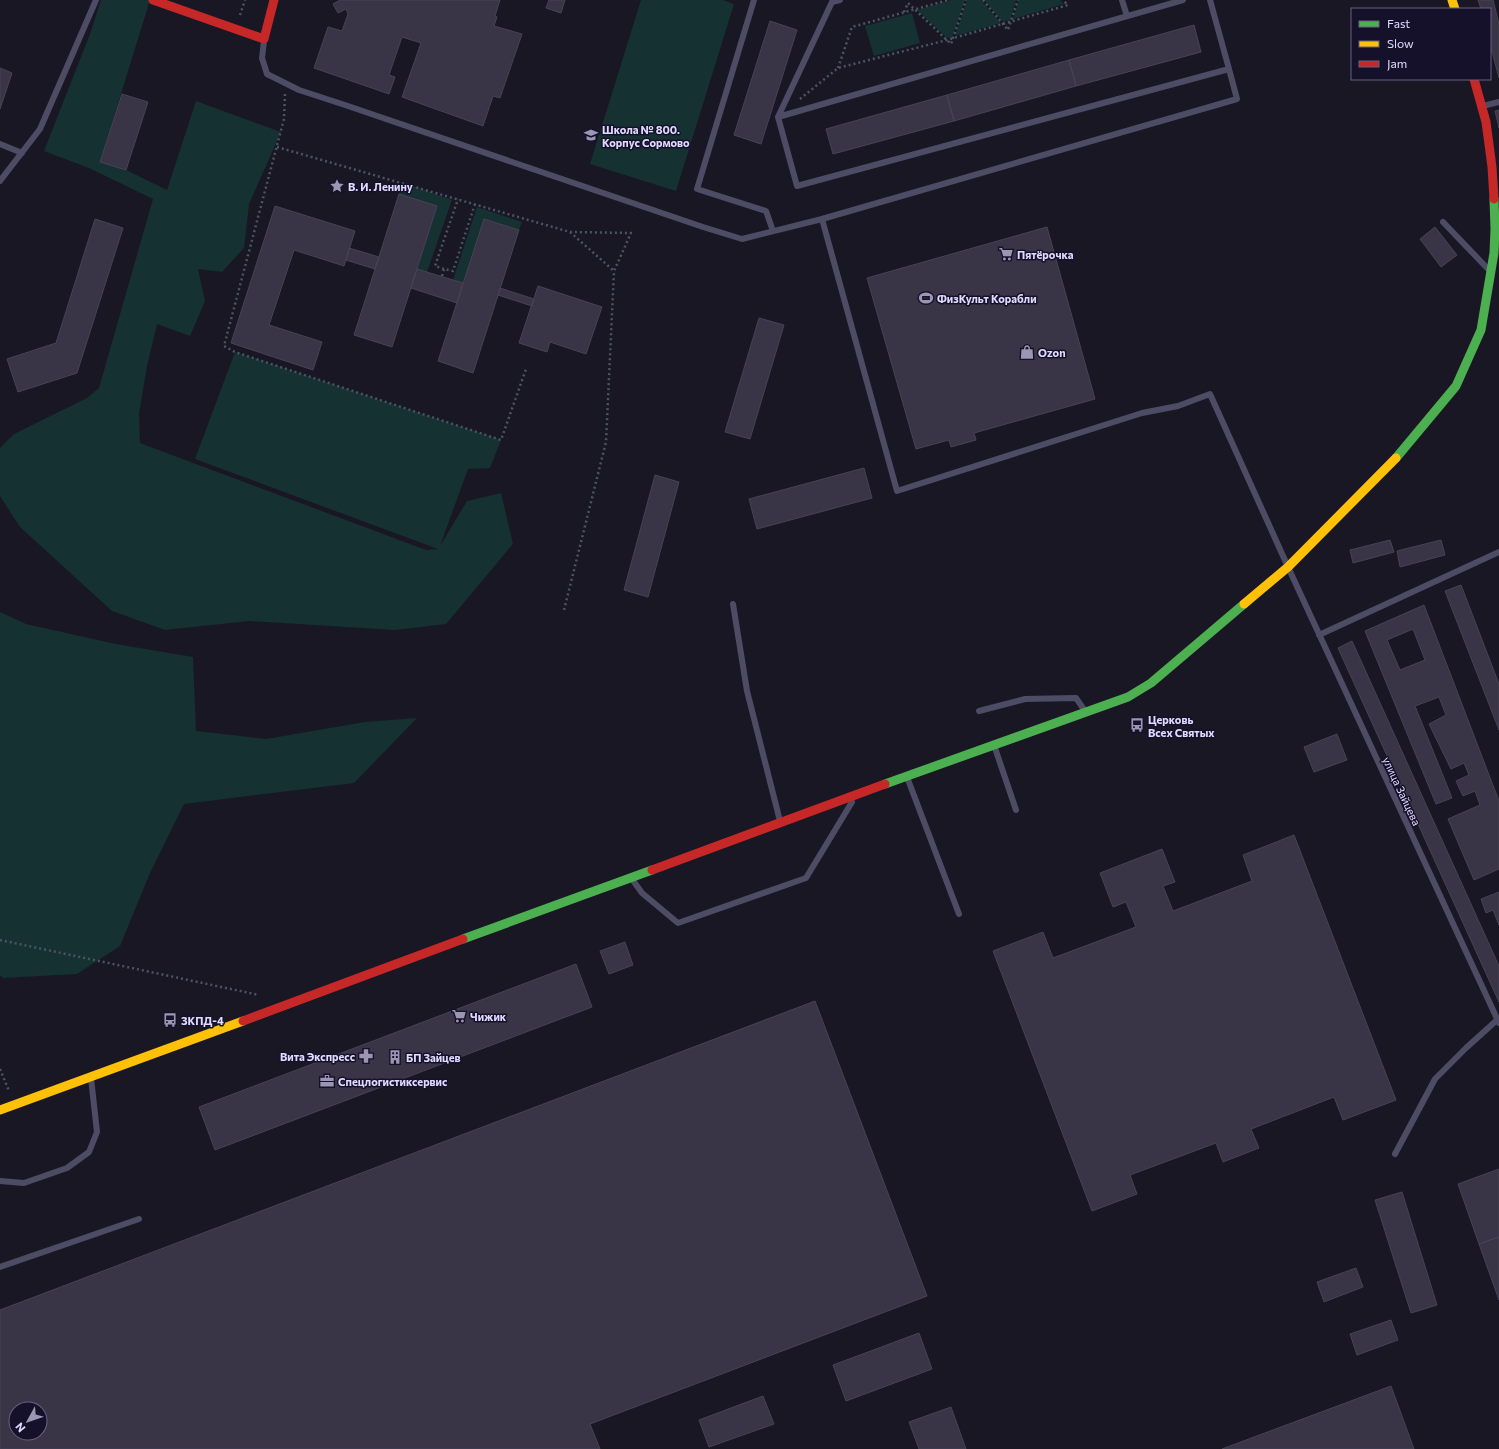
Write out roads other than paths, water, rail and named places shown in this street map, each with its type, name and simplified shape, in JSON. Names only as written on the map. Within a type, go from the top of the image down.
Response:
[{"type":"street","points":[[152,0],[264,39],[274,0]]},
{"type":"street","points":[[0,1110],[632,879],[994,744],[1128,697],[1151,684],[1200,640],[1288,567],[1392,463],[1456,386],[1481,330],[1494,253],[1495,229],[1492,167],[1486,122],[1474,80]]},
{"type":"lane","points":[[0,181],[40,129],[96,0]]},
{"type":"lane","points":[[754,0],[698,189],[766,211],[773,231]]},
{"type":"lane","points":[[840,0],[832,2],[778,117],[797,186],[1228,69]]},
{"type":"lane","points":[[1122,0],[1127,16]]},
{"type":"lane","points":[[778,117],[1183,0]]},
{"type":"lane","points":[[264,39],[262,58],[267,74],[299,90],[742,239],[822,219],[1237,99],[1210,0]]},
{"type":"lane","points":[[1481,106],[1499,102]]},
{"type":"lane","points":[[0,144],[22,153]]},
{"type":"lane","name":"улица Зайцева","points":[[822,219],[897,491],[1142,413],[1178,406],[1210,394],[1319,635],[1498,1022]]},
{"type":"lane","points":[[1443,222],[1492,272]]},
{"type":"lane","points":[[1319,635],[1499,552]]},
{"type":"lane","points":[[733,604],[747,691],[781,823]]},
{"type":"lane","points":[[979,711],[1025,699],[1076,698],[1086,712]]},
{"type":"lane","points":[[994,744],[1016,810]]},
{"type":"lane","points":[[907,776],[959,914]]},
{"type":"lane","points":[[632,879],[642,892],[678,923],[806,878],[856,795]]},
{"type":"lane","points":[[1395,1154],[1435,1079],[1466,1048],[1498,1022]]},
{"type":"lane","points":[[0,1181],[24,1183],[67,1168],[89,1152],[97,1132],[91,1077]]},
{"type":"lane","points":[[0,1267],[139,1219]]},
{"type":"place","name":"Школа № 800. Корпус Сормово","points":[[591,135]]},
{"type":"place","name":"В. И. Ленину","points":[[337,186]]},
{"type":"place","name":"Пятёрочка","points":[[1006,254]]},
{"type":"place","name":"ФизКульт Корабли","points":[[926,298]]},
{"type":"place","name":"Ozon","points":[[1027,352]]},
{"type":"place","name":"Церковь Всех Святых","points":[[1137,725]]},
{"type":"place","name":"Чижик","points":[[459,1016]]},
{"type":"place","name":"ЗКПД-4","points":[[170,1020]]},
{"type":"place","name":"Вита Экспресс","points":[[366,1056]]},
{"type":"place","name":"БП Зайцев","points":[[395,1057]]},
{"type":"place","name":"Спецлогистиксервис","points":[[327,1081]]}]
